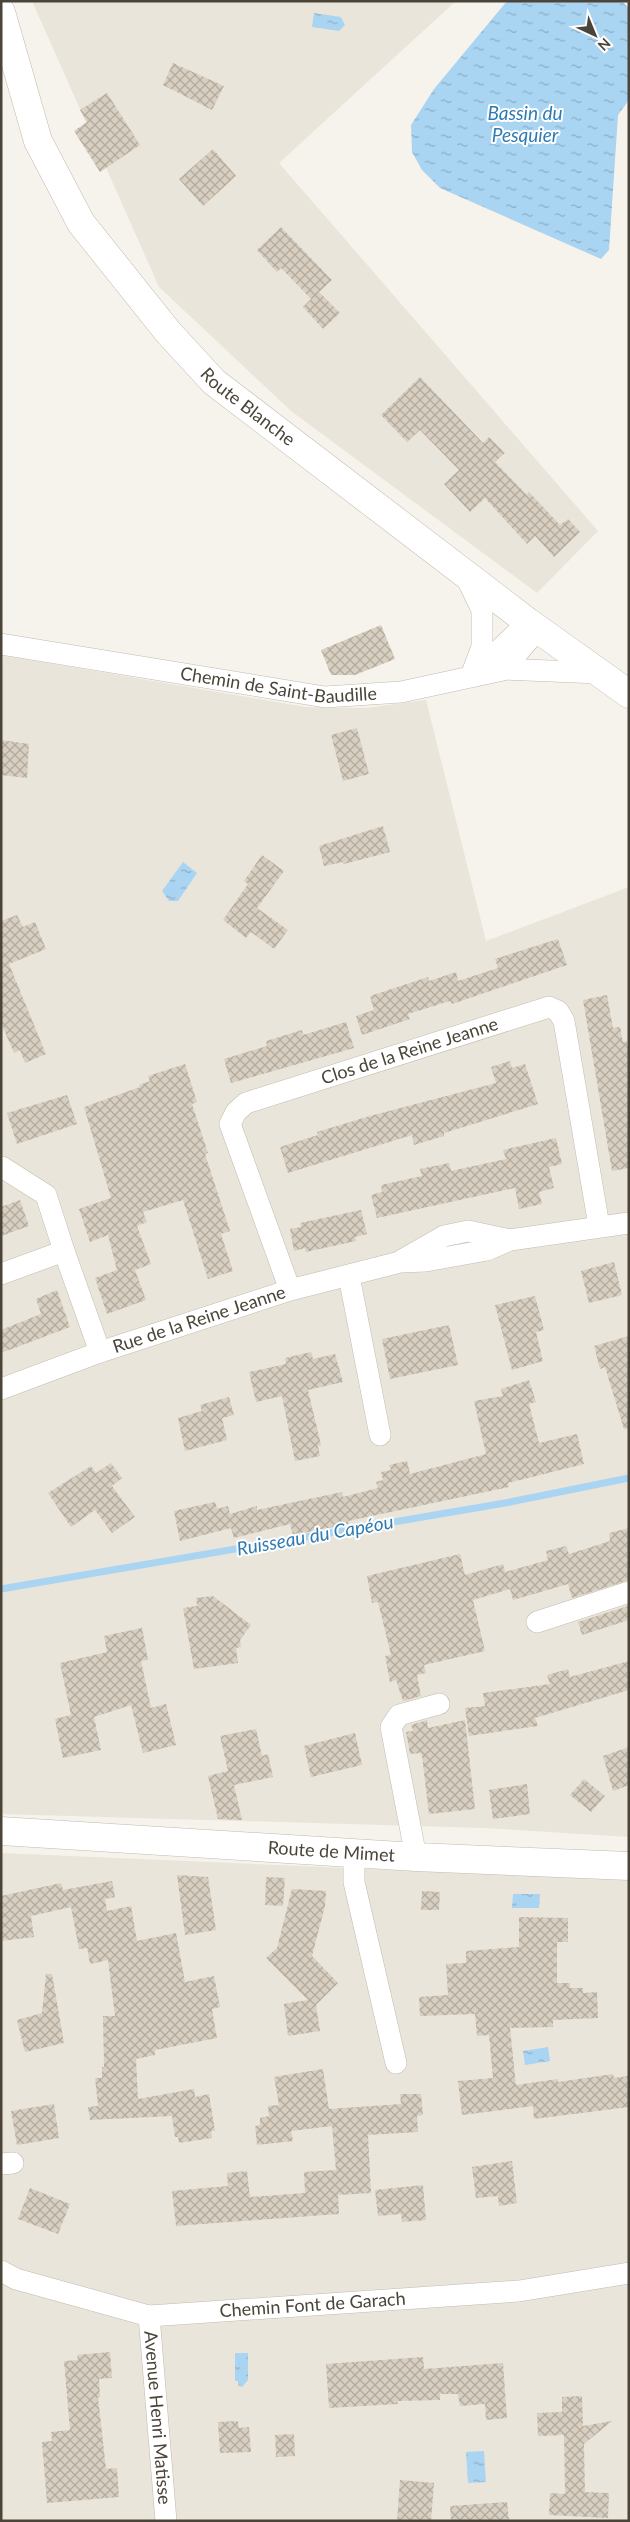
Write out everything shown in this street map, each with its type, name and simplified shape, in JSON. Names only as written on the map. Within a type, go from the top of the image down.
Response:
[{"type":"street","name":"Route Blanche","points":[[1,12],[38,141],[82,223],[168,332],[214,382],[533,626],[629,694]]},
{"type":"street","points":[[465,573],[482,610],[482,647],[471,676]]},
{"type":"street","points":[[471,676],[533,626]]},
{"type":"street","points":[[503,669],[533,626]]},
{"type":"street","name":"Chemin de Saint-Baudille","points":[[1,644],[325,698],[401,692],[503,669],[599,673]]},
{"type":"street","name":"Clos de la Reine Jeanne","points":[[290,1290],[230,1124],[236,1112],[246,1103],[549,1007],[558,1011],[564,1021],[599,1226]]},
{"type":"street","points":[[2,1167],[46,1195],[100,1352]]},
{"type":"street","name":"Rue de la Reine Jeanne","points":[[4,1382],[290,1290],[400,1262],[444,1236],[468,1231],[510,1240],[629,1223]]},
{"type":"street","points":[[1,1274],[64,1251]]},
{"type":"street","points":[[348,1276],[380,1435]]},
{"type":"street","points":[[537,1622],[629,1592]]},
{"type":"street","points":[[416,1857],[391,1727],[394,1719],[400,1715],[439,1704]]},
{"type":"street","name":"Route de Mimet","points":[[1,1831],[416,1857],[629,1866]]},
{"type":"street","name":"Route de Mimet","points":[[1,1836],[34,1834]]},
{"type":"street","points":[[354,1852],[354,1882],[396,2063]]},
{"type":"street","name":"Chemin Font de Garach","points":[[1,2271],[16,2279],[149,2316],[518,2291],[629,2273]]},
{"type":"street","name":"Avenue Henri Matisse","points":[[149,2316],[166,2521]]},
{"type":"shaded area","points":[[32,1],[456,1],[279,163],[598,531],[537,593],[291,411],[159,287]]},
{"type":"shaded area","points":[[1,655],[306,707],[366,708],[426,700],[486,941],[629,887],[629,1837],[484,1828],[1,1814],[1,1164],[6,1161],[1,1152]]},
{"type":"shaded area","points":[[1,1853],[629,1880],[629,2521],[1,2521]]},
{"type":"water","name":"Bassin du Pesquier","points":[[507,1],[622,1],[629,9],[629,100],[618,115],[609,250],[601,259],[440,188],[422,170],[412,152],[411,125],[434,89]]},
{"type":"water","points":[[314,13],[341,17],[345,25],[339,31],[312,27]]},
{"type":"water","points":[[183,862],[197,873],[178,901],[169,901],[162,891]]},
{"type":"water","points":[[513,1894],[540,1894],[539,1908],[512,1908]]},
{"type":"water","points":[[548,2047],[550,2061],[525,2065],[523,2051]]},
{"type":"water","points":[[235,2353],[248,2353],[248,2380],[242,2387],[238,2385],[238,2381],[235,2381]]},
{"type":"water","points":[[484,2451],[486,2482],[468,2483],[466,2452]]},
{"type":"building","points":[[173,63],[224,86],[212,110],[163,85]]},
{"type":"building","points":[[107,93],[140,145],[100,172],[74,131],[87,122],[80,110]]},
{"type":"building","points":[[213,149],[236,176],[203,206],[179,179]]},
{"type":"building","points":[[281,227],[332,280],[319,292],[340,313],[323,329],[303,307],[311,299],[281,268],[277,272],[257,250]]},
{"type":"building","points":[[420,377],[483,443],[489,437],[505,453],[495,462],[527,495],[529,492],[560,525],[568,519],[580,532],[554,557],[535,536],[527,544],[485,498],[470,512],[444,484],[459,470],[420,430],[407,442],[381,415]]},
{"type":"building","points":[[381,625],[395,659],[355,675],[331,675],[321,650]]},
{"type":"building","points":[[357,728],[369,774],[343,781],[331,735]]},
{"type":"building","points":[[1,740],[29,744],[27,778],[1,775]]},
{"type":"building","points":[[383,826],[390,852],[344,864],[343,862],[324,866],[319,846]]},
{"type":"building","points":[[262,855],[284,871],[257,908],[288,930],[274,949],[251,932],[246,938],[223,920],[248,884],[244,881]]},
{"type":"building","points":[[17,915],[23,927],[35,922],[46,949],[9,964],[46,1054],[25,1063],[20,1050],[14,1053],[1,1023],[1,921]]},
{"type":"building","points":[[558,939],[567,965],[452,1004],[450,1001],[408,1014],[410,1019],[362,1035],[356,1016],[374,1010],[370,996],[428,977],[429,981],[456,972],[458,981],[498,968],[495,959]]},
{"type":"building","points":[[607,995],[613,1028],[620,1027],[623,1042],[627,1041],[629,1054],[629,1168],[612,1171],[583,1000]]},
{"type":"building","points":[[346,1022],[354,1048],[231,1083],[224,1059],[267,1046],[266,1041],[302,1030],[303,1035]]},
{"type":"building","points":[[510,1061],[512,1068],[525,1064],[538,1104],[444,1133],[444,1136],[414,1145],[412,1135],[288,1173],[280,1147],[318,1135],[317,1132],[370,1116],[496,1083],[491,1067]]},
{"type":"building","points":[[185,1064],[197,1102],[192,1104],[208,1153],[205,1154],[230,1231],[221,1234],[233,1271],[208,1279],[183,1200],[143,1212],[147,1222],[137,1226],[151,1264],[135,1270],[146,1300],[107,1314],[95,1278],[117,1270],[108,1235],[90,1242],[79,1209],[111,1198],[84,1107],[140,1087],[139,1085],[150,1081],[148,1076]]},
{"type":"building","points":[[67,1095],[77,1124],[17,1144],[7,1113]]},
{"type":"building","points":[[556,1138],[562,1164],[549,1167],[554,1188],[539,1192],[542,1204],[519,1209],[515,1188],[377,1218],[371,1195],[382,1192],[381,1185],[422,1176],[420,1169],[449,1163],[451,1171],[506,1159],[503,1150]]},
{"type":"building","points":[[20,1200],[29,1226],[1,1236],[1,1207]]},
{"type":"building","points":[[361,1210],[367,1234],[355,1237],[356,1241],[306,1252],[305,1248],[294,1251],[290,1229],[301,1227],[300,1223]]},
{"type":"building","points":[[614,1262],[622,1295],[589,1303],[581,1271]]},
{"type":"building","points":[[57,1290],[70,1327],[1,1353],[1,1330],[41,1314],[36,1299]]},
{"type":"building","points":[[535,1296],[544,1330],[536,1332],[543,1361],[512,1370],[495,1305]]},
{"type":"building","points":[[449,1325],[458,1365],[390,1379],[382,1339]]},
{"type":"building","points":[[629,1336],[629,1428],[624,1429],[605,1367],[600,1369],[594,1346]]},
{"type":"building","points":[[311,1352],[313,1359],[335,1354],[343,1382],[308,1390],[321,1445],[318,1446],[320,1456],[295,1461],[282,1396],[256,1402],[249,1372],[286,1364],[285,1358]]},
{"type":"building","points":[[529,1380],[536,1402],[529,1404],[539,1443],[577,1434],[584,1464],[508,1483],[509,1487],[348,1521],[349,1524],[293,1535],[290,1524],[234,1538],[231,1528],[180,1541],[174,1511],[215,1502],[217,1509],[228,1506],[230,1514],[257,1506],[257,1510],[342,1492],[343,1497],[378,1488],[376,1482],[383,1480],[381,1472],[391,1470],[389,1465],[407,1461],[410,1474],[486,1454],[474,1401],[503,1396],[501,1389]]},
{"type":"building","points":[[229,1397],[234,1415],[222,1418],[227,1440],[185,1451],[178,1418],[202,1411],[200,1405]]},
{"type":"building","points":[[111,1463],[122,1478],[112,1486],[135,1517],[112,1533],[95,1510],[71,1527],[48,1493],[91,1466],[96,1473]]},
{"type":"building","points":[[629,1528],[629,1580],[572,1598],[568,1584],[513,1600],[510,1589],[473,1600],[485,1651],[424,1665],[426,1673],[417,1675],[421,1696],[403,1701],[396,1680],[390,1682],[385,1656],[391,1655],[378,1602],[372,1603],[367,1576],[460,1554],[465,1575],[503,1564],[505,1572],[548,1560],[546,1551],[566,1546],[569,1554],[610,1541],[609,1533]]},
{"type":"building","points":[[213,1596],[251,1625],[240,1640],[241,1647],[236,1648],[238,1663],[194,1669],[183,1608],[197,1606],[196,1598]]},
{"type":"building","points":[[628,1606],[629,1620],[582,1635],[578,1622]]},
{"type":"building","points":[[142,1628],[148,1660],[141,1661],[151,1708],[166,1704],[176,1745],[143,1753],[131,1705],[94,1717],[101,1750],[63,1758],[55,1719],[71,1715],[60,1663],[107,1652],[104,1636]]},
{"type":"building","points":[[629,1661],[629,1690],[535,1718],[538,1726],[469,1736],[465,1708],[485,1706],[483,1693],[550,1684],[547,1675],[568,1669],[570,1677]]},
{"type":"building","points":[[427,1720],[428,1728],[465,1720],[475,1809],[429,1814],[422,1756],[420,1753],[410,1754],[406,1732],[413,1731],[411,1725]]},
{"type":"building","points":[[256,1729],[262,1756],[268,1754],[273,1777],[234,1785],[242,1820],[218,1819],[208,1776],[228,1771],[220,1736]]},
{"type":"building","points":[[355,1733],[362,1765],[311,1777],[304,1746]]},
{"type":"building","points":[[629,1747],[629,1785],[613,1791],[603,1756]]},
{"type":"building","points":[[584,1779],[605,1796],[591,1812],[570,1795]]},
{"type":"building","points":[[527,1784],[530,1814],[493,1819],[489,1790]]},
{"type":"building","points":[[177,1875],[208,1877],[216,1930],[185,1935]]},
{"type":"building","points":[[266,1877],[285,1878],[283,1906],[265,1905]]},
{"type":"building","points":[[112,1881],[115,1897],[105,1899],[107,1911],[131,1906],[137,1941],[176,1933],[185,1982],[214,1976],[220,2007],[212,2009],[217,2038],[155,2050],[155,2055],[136,2059],[138,2099],[194,2089],[195,2097],[209,2094],[215,2131],[211,2131],[212,2138],[179,2143],[178,2137],[175,2137],[172,2116],[90,2120],[88,2107],[98,2106],[95,2078],[102,2078],[102,2067],[104,2067],[103,2016],[115,2016],[108,1960],[90,1964],[87,1948],[79,1949],[71,1907],[31,1916],[34,1937],[1,1941],[1,1896],[61,1883],[63,1890]]},
{"type":"building","points":[[292,1889],[326,1891],[325,1906],[312,1956],[338,1983],[316,2005],[320,2031],[288,2036],[284,2004],[308,2000],[266,1958],[277,1948]]},
{"type":"building","points":[[422,1891],[440,1892],[439,1910],[421,1910]]},
{"type":"building","points":[[519,1917],[568,1918],[568,1942],[557,1942],[557,1983],[570,1983],[570,1988],[583,1988],[583,1993],[597,1992],[598,2018],[553,2020],[553,2027],[510,2028],[516,2085],[558,2079],[558,2082],[613,2074],[614,2078],[629,2076],[629,2107],[534,2119],[533,2106],[462,2115],[458,2081],[493,2078],[489,2035],[477,2036],[475,2014],[420,2016],[419,1997],[448,1995],[446,1964],[466,1963],[466,1951],[519,1947]]},
{"type":"building","points":[[46,1974],[52,1974],[64,2043],[25,2052],[17,2020],[42,2013]]},
{"type":"building","points":[[323,2069],[329,2109],[401,2104],[400,2094],[421,2094],[423,2115],[417,2116],[418,2132],[368,2135],[371,2193],[338,2195],[339,2214],[176,2226],[172,2191],[228,2186],[227,2173],[247,2171],[250,2197],[305,2193],[304,2172],[336,2170],[332,2126],[291,2131],[293,2141],[257,2145],[255,2126],[260,2125],[260,2118],[269,2116],[268,2106],[279,2105],[274,2077]]},
{"type":"building","points":[[54,2104],[59,2138],[17,2145],[11,2111]]},
{"type":"building","points":[[512,2161],[517,2203],[499,2206],[498,2196],[476,2198],[472,2167]]},
{"type":"building","points":[[423,2185],[426,2220],[402,2222],[401,2214],[378,2216],[375,2190]]},
{"type":"building","points":[[30,2188],[70,2204],[58,2234],[18,2219]]},
{"type":"building","points":[[110,2352],[112,2378],[99,2379],[100,2397],[98,2397],[106,2469],[117,2468],[119,2497],[47,2503],[42,2442],[52,2441],[51,2432],[70,2430],[64,2361],[78,2360],[77,2355]]},
{"type":"building","points":[[423,2357],[424,2369],[503,2363],[507,2418],[486,2420],[485,2404],[460,2406],[458,2394],[440,2394],[440,2400],[397,2401],[398,2404],[329,2408],[326,2364]]},
{"type":"building","points":[[582,2396],[583,2426],[612,2421],[584,2444],[585,2492],[609,2493],[608,2518],[549,2515],[550,2493],[565,2494],[564,2435],[538,2436],[537,2413],[562,2412],[562,2397]]},
{"type":"building","points":[[238,2421],[239,2428],[249,2427],[251,2452],[220,2453],[218,2422]]},
{"type":"building","points":[[294,2434],[295,2456],[276,2457],[275,2435]]},
{"type":"building","points":[[400,2480],[434,2483],[431,2521],[397,2521]]},
{"type":"building","points":[[507,2502],[509,2521],[451,2521],[450,2506]]},
{"type":"waterway","name":"Ruisseau du Capéou","points":[[1,1589],[505,1503],[629,1478]]}]
